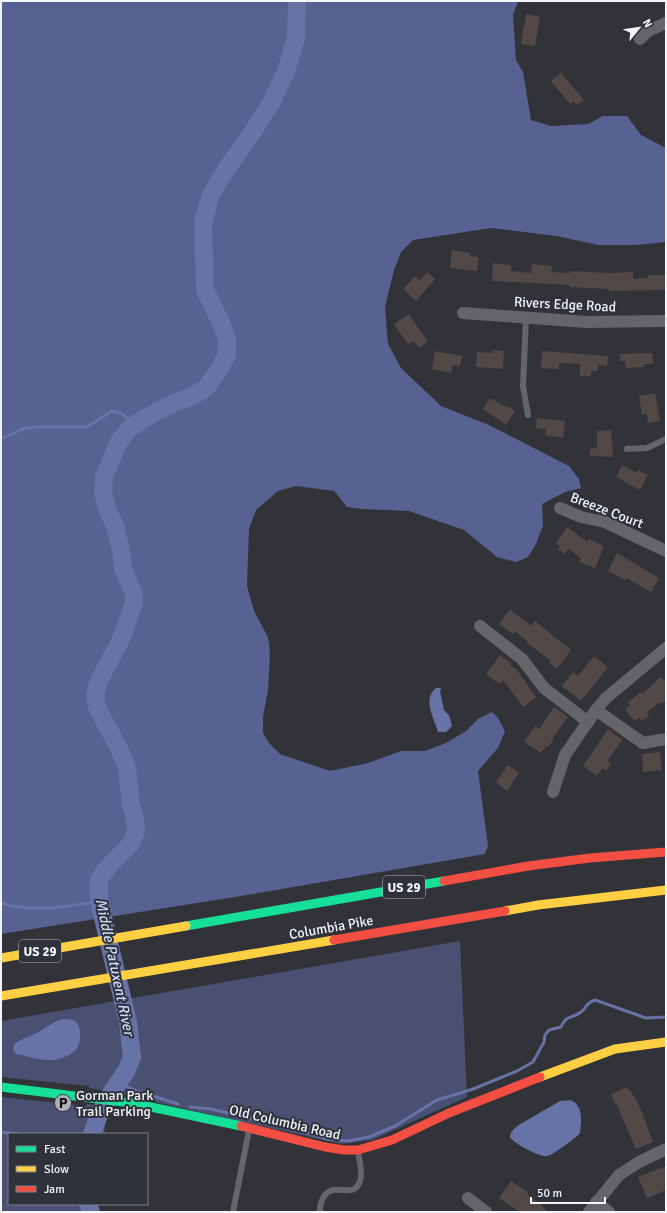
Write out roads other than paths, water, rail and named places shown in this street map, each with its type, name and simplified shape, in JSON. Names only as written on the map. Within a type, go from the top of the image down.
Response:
[{"type":"main road","name":"Columbia Pike","points":[[1,958],[528,866],[590,858],[666,852]]},
{"type":"main road","name":"Columbia Pike","points":[[1,996],[150,972],[538,905],[666,890]]},
{"type":"main road","name":"Old Columbia Road","points":[[1,1087],[132,1103],[250,1128],[325,1147],[344,1150],[358,1150],[392,1140],[449,1113],[589,1058],[615,1049],[666,1042]]},
{"type":"street","points":[[640,39],[648,31],[666,23]]},
{"type":"street","name":"Rivers Edge Road","points":[[463,313],[586,322],[666,321]]},
{"type":"street","name":"Breeze Court","points":[[560,508],[581,517],[605,522],[666,551]]},
{"type":"street","points":[[480,626],[522,659],[544,688],[588,722]]},
{"type":"street","points":[[553,792],[565,755],[596,710],[606,698],[666,648]]},
{"type":"street","points":[[596,710],[643,743],[666,739]]},
{"type":"street","points":[[609,1212],[592,1207],[618,1175],[639,1162],[666,1149]]},
{"type":"street","points":[[468,1198],[486,1212]]},
{"type":"lane","points":[[526,318],[524,386],[528,415]]},
{"type":"lane","points":[[627,449],[647,448],[666,439]]},
{"type":"lane","points":[[233,1212],[250,1128]]},
{"type":"lane","points":[[320,1212],[321,1201],[325,1195],[335,1190],[352,1190],[358,1186],[361,1180],[358,1150]]},
{"type":"waterway","name":"Middle Patuxent River","points":[[92,1133],[99,1115],[111,1093],[127,1070],[132,1057],[128,1022],[99,901],[99,879],[110,865],[131,844],[136,832],[127,768],[119,748],[97,708],[95,695],[99,680],[120,642],[134,603],[134,594],[123,569],[121,550],[115,526],[108,511],[103,493],[104,477],[119,442],[129,429],[158,411],[191,397],[206,388],[227,355],[227,339],[205,290],[203,223],[210,197],[225,171],[271,103],[286,72],[296,37],[297,1]]},
{"type":"waterway","points":[[1,437],[3,438],[25,428],[87,427],[112,411],[122,414],[136,424]]},
{"type":"waterway","points":[[1,903],[26,908],[50,908],[99,901]]},
{"type":"waterway","points":[[190,1107],[211,1109],[294,1129],[327,1139],[348,1141],[369,1137],[395,1126],[437,1100],[473,1089],[517,1071],[533,1062],[544,1042],[545,1035],[549,1030],[561,1027],[567,1018],[578,1014],[592,1001],[595,1000],[646,1018],[666,1017]]},
{"type":"waterway","points":[[118,1082],[134,1090],[178,1104]]},
{"type":"waterway","points":[[1,1132],[10,1133]]},
{"type":"waterway","name":"Middle Patuxent River","points":[[88,1205],[91,1212]]},
{"type":"place","name":"Gorman Park Trail Parking","points":[[63,1103]]}]
